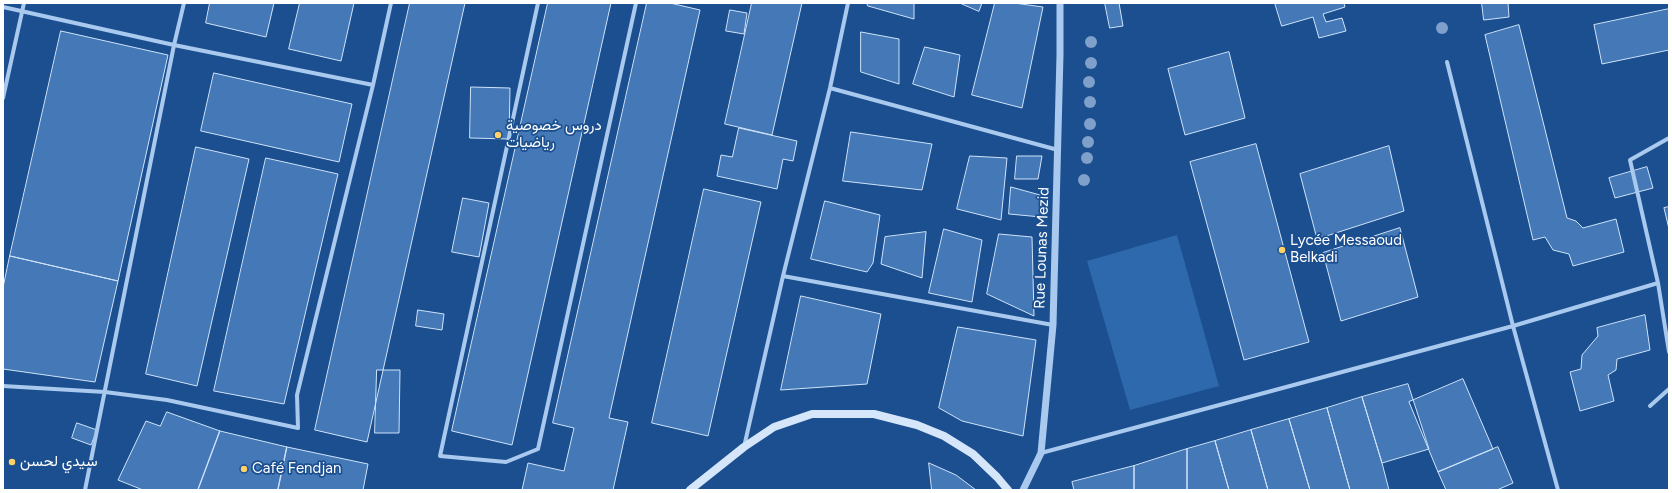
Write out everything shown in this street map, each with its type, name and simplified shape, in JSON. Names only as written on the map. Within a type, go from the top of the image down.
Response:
[{"type":"main road","points":[[690,490],[744,447],[774,427],[812,414],[874,414],[917,425],[944,436],[973,454],[1008,490]]},
{"type":"street","points":[[3,98],[24,3]]},
{"type":"street","points":[[85,490],[174,45],[184,3]]},
{"type":"street","points":[[3,386],[105,392],[167,400],[298,428],[297,394],[373,85],[391,3]]},
{"type":"street","points":[[538,3],[440,456],[506,462],[538,449],[636,3]]},
{"type":"street","points":[[744,447],[783,276],[830,88],[848,3]]},
{"type":"street","name":"Rue Lounas Mezid","points":[[1023,490],[1041,453],[1053,325],[1060,3]]},
{"type":"street","points":[[3,7],[174,45],[373,85]]},
{"type":"street","points":[[1447,62],[1513,326],[1558,490]]},
{"type":"street","points":[[830,88],[1058,150]]},
{"type":"street","points":[[1669,138],[1630,160],[1658,283],[1669,352]]},
{"type":"street","points":[[783,276],[1053,325]]},
{"type":"street","points":[[1041,453],[1513,326],[1658,283]]},
{"type":"street","points":[[1650,406],[1669,388]]},
{"type":"shaded area","points":[[1177,235],[1219,386],[1130,410],[1087,261]]},
{"type":"building","points":[[210,3],[274,3],[266,37],[206,23]]},
{"type":"building","points":[[300,3],[354,3],[341,61],[289,49]]},
{"type":"building","points":[[410,3],[465,3],[367,442],[315,430]]},
{"type":"building","points":[[548,3],[611,3],[512,445],[452,431]]},
{"type":"building","points":[[647,3],[670,3],[700,10],[609,418],[628,422],[613,490],[522,490],[528,463],[564,471],[574,428],[553,423]]},
{"type":"building","points":[[752,3],[802,3],[772,135],[725,124]]},
{"type":"building","points":[[867,3],[914,3],[914,19],[868,6]]},
{"type":"building","points":[[960,3],[982,3],[979,11]]},
{"type":"building","points":[[995,3],[1014,3],[1043,7],[1022,108],[972,95]]},
{"type":"building","points":[[1105,3],[1119,3],[1123,26],[1110,28]]},
{"type":"building","points":[[1275,3],[1344,3],[1345,7],[1323,14],[1326,22],[1342,18],[1346,31],[1319,38],[1313,17],[1282,26]]},
{"type":"building","points":[[1482,3],[1508,3],[1509,17],[1484,20]]},
{"type":"building","points":[[1669,9],[1669,50],[1602,64],[1594,25]]},
{"type":"building","points":[[730,10],[747,13],[744,34],[726,31]]},
{"type":"building","points":[[1519,25],[1567,218],[1576,221],[1583,228],[1616,219],[1624,252],[1573,266],[1569,254],[1553,250],[1545,237],[1533,240],[1485,35]]},
{"type":"building","points":[[61,31],[168,55],[118,281],[10,256]]},
{"type":"building","points":[[861,32],[899,39],[899,84],[861,72]]},
{"type":"building","points":[[925,47],[960,55],[954,97],[913,84]]},
{"type":"building","points":[[1229,52],[1245,118],[1185,135],[1168,69]]},
{"type":"building","points":[[214,73],[352,104],[339,162],[201,131]]},
{"type":"building","points":[[471,87],[510,88],[509,139],[470,138]]},
{"type":"building","points":[[739,128],[797,141],[793,161],[783,159],[777,189],[717,176],[721,155],[732,157]]},
{"type":"building","points":[[851,132],[932,144],[922,190],[843,181]]},
{"type":"building","points":[[1256,144],[1309,342],[1244,360],[1190,162]]},
{"type":"building","points":[[1389,146],[1404,211],[1317,239],[1300,174]]},
{"type":"building","points":[[196,147],[249,159],[197,386],[146,374]]},
{"type":"building","points":[[970,156],[1007,158],[1001,220],[957,209]]},
{"type":"building","points":[[1017,156],[1042,156],[1038,179],[1015,179]]},
{"type":"building","points":[[266,158],[338,174],[284,404],[214,391]]},
{"type":"building","points":[[1647,167],[1653,188],[1615,198],[1609,178]]},
{"type":"building","points":[[1011,187],[1040,195],[1041,217],[1009,214]]},
{"type":"building","points":[[704,189],[761,202],[708,436],[652,423]]},
{"type":"building","points":[[463,198],[489,203],[479,257],[452,252]]},
{"type":"building","points":[[825,201],[880,215],[873,263],[867,272],[811,259]]},
{"type":"building","points":[[1669,207],[1669,229],[1664,208]]},
{"type":"building","points":[[1400,228],[1418,297],[1341,321],[1323,253]]},
{"type":"building","points":[[944,229],[982,240],[972,302],[929,293]]},
{"type":"building","points":[[926,232],[922,278],[881,264],[885,237]]},
{"type":"building","points":[[999,234],[1032,237],[1034,316],[987,294]]},
{"type":"building","points":[[10,256],[118,281],[95,382],[3,369],[3,288]]},
{"type":"building","points":[[801,296],[881,314],[867,384],[781,390]]},
{"type":"building","points":[[418,310],[444,314],[442,330],[416,326]]},
{"type":"building","points":[[1645,315],[1650,350],[1617,359],[1616,370],[1608,375],[1614,401],[1580,411],[1570,372],[1581,369],[1582,355],[1598,336],[1597,328]]},
{"type":"building","points":[[958,327],[1036,340],[1023,436],[962,421],[939,408]]},
{"type":"building","points":[[377,370],[400,370],[399,433],[375,433]]},
{"type":"building","points":[[1463,379],[1493,449],[1438,472],[1409,402]]},
{"type":"building","points":[[1408,384],[1429,449],[1382,463],[1362,397]]},
{"type":"building","points":[[1362,397],[1389,490],[1350,490],[1327,408]]},
{"type":"building","points":[[1327,408],[1350,490],[1310,490],[1289,419]]},
{"type":"building","points":[[167,412],[220,431],[198,490],[143,490],[118,480],[146,421],[160,426]]},
{"type":"building","points":[[1289,419],[1310,490],[1268,490],[1251,430]]},
{"type":"building","points":[[77,423],[97,430],[91,445],[72,438]]},
{"type":"building","points":[[1251,430],[1268,490],[1229,490],[1215,441]]},
{"type":"building","name":"Café Fendjan","points":[[220,431],[287,447],[278,490],[198,490]]},
{"type":"building","points":[[1215,441],[1229,490],[1187,490],[1187,449]]},
{"type":"building","points":[[287,447],[368,464],[363,490],[278,490]]},
{"type":"building","points":[[1498,447],[1513,483],[1497,490],[1446,490],[1438,472]]},
{"type":"building","points":[[1187,449],[1187,490],[1134,490],[1134,466]]},
{"type":"building","points":[[929,463],[956,475],[976,490],[932,490]]},
{"type":"building","points":[[1134,466],[1134,490],[1074,490],[1072,482]]},
{"type":"place","name":"دروس خصوصية رياضيات","points":[[498,135]]},
{"type":"place","name":"Lycée Messaoud Belkadi","points":[[1282,250]]},
{"type":"place","name":"سيدي لحسن","points":[[12,462]]},
{"type":"place","name":"Café Fendjan","points":[[244,469]]}]
